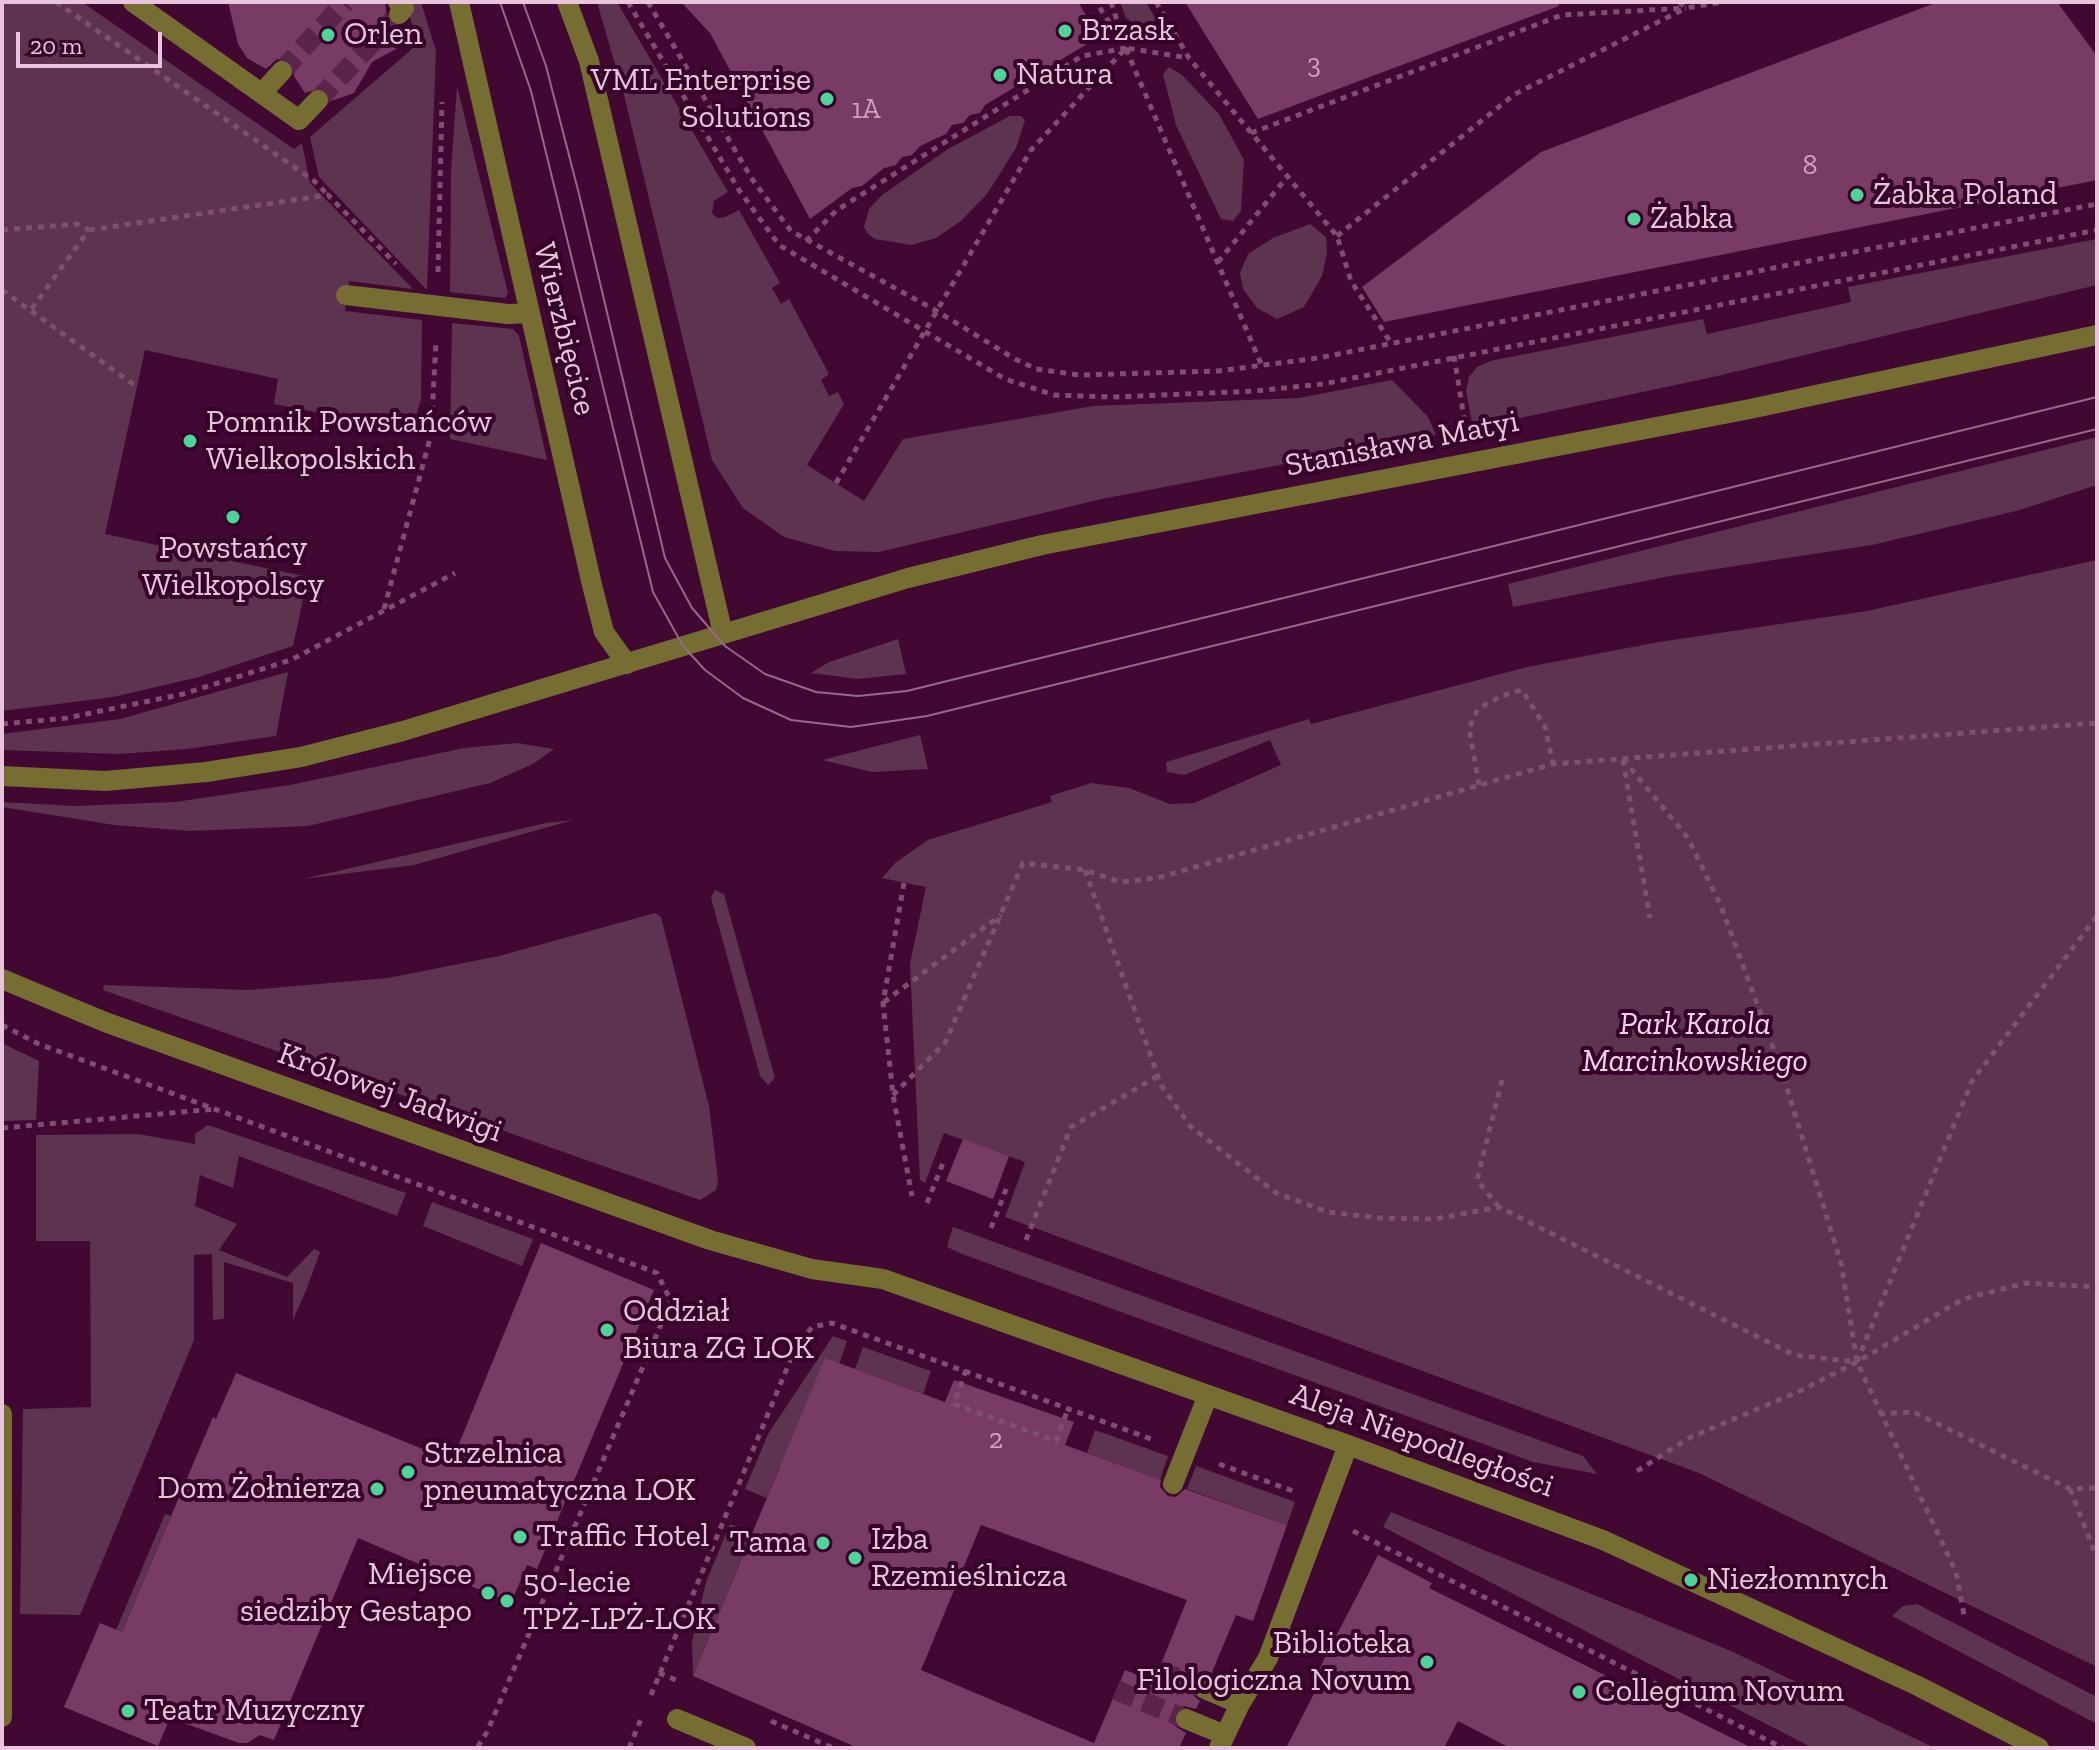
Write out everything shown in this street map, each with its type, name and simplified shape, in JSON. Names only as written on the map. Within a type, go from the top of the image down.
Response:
[{"type":"street","points":[[133,2],[299,120],[318,100]]},
{"type":"street","name":"Wierzbięcice","points":[[459,2],[604,632],[627,664]]},
{"type":"street","points":[[2,776],[105,781],[206,772],[285,760],[403,731],[723,634],[589,61],[567,2]]},
{"type":"street","points":[[262,93],[282,71]]},
{"type":"street","points":[[346,295],[508,314],[529,313]]},
{"type":"street","name":"Stanisława Matyi","points":[[723,634],[908,578],[1042,545],[1750,409],[2097,335]]},
{"type":"street","name":"Królowej Jadwigi","points":[[2,979],[105,1022],[710,1240],[760,1254]]},
{"type":"street","name":"Aleja Niepodległości","points":[[760,1254],[812,1269],[883,1279],[1348,1445],[1603,1540],[1918,1686],[2039,1748]]},
{"type":"street","points":[[1173,1484],[1199,1391]]},
{"type":"street","points":[[2,1414],[2,1717]]},
{"type":"street","points":[[1186,1719],[1222,1742],[1240,1704],[1268,1658],[1348,1445]]},
{"type":"street","points":[[1205,1689],[1240,1704]]},
{"type":"street","points":[[677,1719],[746,1748]]},
{"type":"path","points":[[56,2],[313,180],[437,306]]},
{"type":"path","points":[[628,2],[739,190],[779,245],[1005,379],[1054,395],[1255,391],[1323,384],[2097,230]]},
{"type":"path","points":[[648,2],[752,179],[791,231],[1036,369],[1080,375],[1122,375],[1262,366],[2097,204]]},
{"type":"path","points":[[1096,2],[1126,48]]},
{"type":"path","points":[[1111,2],[1126,48],[1262,366]]},
{"type":"path","points":[[1156,2],[1189,58],[1337,236],[1351,281],[1391,343]]},
{"type":"path","points":[[1679,2],[1686,8]]},
{"type":"path","points":[[1251,133],[1562,15],[1686,8],[1723,2]]},
{"type":"path","points":[[1337,236],[1515,94],[1686,8]]},
{"type":"path","points":[[836,483],[922,331],[1031,150],[1126,48]]},
{"type":"path","points":[[806,241],[837,210],[1082,56],[1126,48],[1189,58]]},
{"type":"path","points":[[384,609],[431,435],[441,87]]},
{"type":"path","points":[[1218,262],[1287,177]]},
{"type":"path","points":[[2,230],[77,224],[89,230],[328,195]]},
{"type":"path","points":[[30,311],[89,230]]},
{"type":"path","points":[[2,290],[137,387]]},
{"type":"path","points":[[1454,356],[1467,435]]},
{"type":"path","points":[[2,724],[67,718],[183,694],[291,660],[455,573]]},
{"type":"path","points":[[1479,785],[1469,728],[1478,709],[1501,696],[1522,690],[1545,727],[1553,764]]},
{"type":"path","points":[[893,1095],[945,1043],[1023,863],[1085,870],[1120,882],[1157,878],[1553,764],[2097,723]]},
{"type":"path","points":[[1622,759],[1650,918]]},
{"type":"path","points":[[1622,759],[1688,838],[1721,906],[1781,1069],[1841,1263],[1857,1362],[1956,1572],[1964,1615]]},
{"type":"path","points":[[1085,870],[1158,1076],[1190,1126],[1236,1166],[1276,1193],[1328,1212],[1379,1218],[1435,1219],[1499,1207]]},
{"type":"path","points":[[904,883],[883,1003],[893,1095],[912,1196]]},
{"type":"path","points":[[883,1003],[1002,914]]},
{"type":"path","points":[[1857,1362],[1972,1081],[2097,916]]},
{"type":"path","points":[[2,1025],[39,1044],[657,1273],[671,1301],[487,1732],[477,1748]]},
{"type":"path","points":[[1026,1240],[1071,1127],[1158,1076]]},
{"type":"path","points":[[1503,1076],[1477,1180],[1499,1207],[1794,1355],[1857,1362]]},
{"type":"path","points":[[2,1128],[217,1109]]},
{"type":"path","points":[[927,1203],[943,1163]]},
{"type":"path","points":[[991,1228],[1007,1187]]},
{"type":"path","points":[[1637,1471],[1689,1438],[1800,1391],[1857,1362],[1963,1299],[2026,1283],[2097,1287]]},
{"type":"path","points":[[648,1701],[795,1349],[812,1327],[832,1323],[860,1332]]},
{"type":"path","points":[[966,1370],[954,1404],[1056,1441],[1068,1409]]},
{"type":"path","points":[[1879,1414],[1914,1412],[2070,1489],[2097,1488]]},
{"type":"path","points":[[1002,1431],[1005,1422]]},
{"type":"path","points":[[2070,1489],[2097,1558]]},
{"type":"path","points":[[629,1748],[643,1715]]},
{"type":"green space","points":[[2,2],[82,2],[294,149],[302,143],[310,183],[413,289],[349,281],[345,311],[422,320],[421,399],[412,431],[274,404],[278,379],[145,350],[105,534],[308,577],[293,646],[199,677],[113,697],[2,711]]},
{"type":"green space","points":[[405,2],[421,2],[436,51],[427,290],[319,177],[310,137],[412,49],[414,31]]},
{"type":"green space","points":[[597,2],[617,2],[728,192],[714,201],[712,213],[717,218],[739,210],[780,283],[772,288],[781,304],[789,299],[829,374],[821,380],[829,396],[838,392],[844,404],[807,465],[864,501],[903,439],[1093,406],[1299,398],[1392,380],[1428,417],[1436,435],[1102,499],[879,552],[835,551],[784,537],[743,508],[712,460],[624,95]]},
{"type":"green space","points":[[1120,2],[1146,2],[1160,26],[1159,34],[1150,34],[1126,18]]},
{"type":"green space","points":[[1169,67],[1182,75],[1219,114],[1244,160],[1241,211],[1233,221],[1221,219],[1176,125],[1163,74]]},
{"type":"green space","points":[[457,86],[508,293],[505,298],[450,292],[451,171]]},
{"type":"green space","points":[[1010,116],[1021,116],[1025,120],[1016,148],[987,194],[961,221],[936,238],[911,245],[875,239],[867,233],[864,227],[869,209],[882,195],[948,149]]},
{"type":"green space","points":[[1310,224],[1326,237],[1327,253],[1322,276],[1304,307],[1277,319],[1257,308],[1243,289],[1240,273],[1248,254],[1273,238]]},
{"type":"green space","points":[[2097,239],[2097,285],[1713,377],[1473,428],[1466,391],[1469,377],[1477,367],[1490,361],[1703,319],[1707,334],[1851,302],[1848,287]]},
{"type":"green space","points":[[452,323],[513,329],[519,336],[547,460],[450,439]]},
{"type":"green space","points":[[2097,437],[2097,485],[2016,511],[1872,545],[1670,576],[1513,607],[1508,584]]},
{"type":"green space","name":"Park Karola Marcinkowskiego","points":[[2097,560],[2097,1667],[1699,1473],[1005,1217],[1025,1162],[944,1133],[925,1183],[920,1180],[910,964],[926,887],[882,878],[895,863],[928,840],[1052,802],[1050,796],[1091,783],[1129,788],[1170,804],[1194,803],[1281,765],[1270,740],[1184,775],[1167,772],[1166,762],[1309,719],[1311,724],[1527,667],[1659,642],[1867,611]]},
{"type":"green space","points":[[898,639],[906,674],[858,679],[811,673],[829,662]]},
{"type":"green space","points":[[288,672],[276,736],[187,749],[119,754],[2,750],[2,734],[120,719]]},
{"type":"green space","points":[[920,735],[928,769],[872,772],[822,760]]},
{"type":"green space","points":[[517,743],[554,749],[533,764],[490,783],[308,826],[190,831],[114,825],[2,807],[2,802],[75,806],[175,802],[290,785],[464,748]]},
{"type":"green space","points":[[573,820],[414,865],[303,879],[546,823]]},
{"type":"green space","points":[[715,890],[724,894],[775,1078],[768,1085],[760,1076],[711,898]]},
{"type":"green space","points":[[655,913],[661,917],[709,1106],[718,1180],[716,1190],[700,1200],[103,990],[104,985],[249,990],[388,978],[499,956]]},
{"type":"green space","points":[[2,1043],[39,1061],[36,1120],[2,1121]]},
{"type":"green space","points":[[208,1125],[406,1193],[397,1216],[239,1156],[233,1188],[200,1175],[195,1206],[237,1224],[219,1250],[287,1277],[314,1249],[320,1252],[307,1288],[293,1320],[293,1283],[224,1262],[224,1319],[213,1320],[212,1254],[194,1255],[194,1340],[80,1615],[20,1614],[23,1409],[91,1407],[90,1241],[36,1241],[36,1135],[138,1134],[195,1144],[195,1134]]},
{"type":"green space","points":[[432,1202],[533,1239],[522,1266],[423,1226]]},
{"type":"green space","points":[[953,1227],[1583,1456],[1597,1474],[1533,1462],[962,1254],[947,1247]]},
{"type":"green space","points":[[833,1336],[847,1341],[839,1364],[778,1470],[767,1498],[745,1489],[768,1434]]},
{"type":"green space","points":[[863,1347],[931,1371],[923,1394],[855,1369]]},
{"type":"green space","points":[[1095,1430],[1168,1456],[1160,1480],[1087,1453]]},
{"type":"green space","points":[[1196,1466],[1295,1502],[1287,1525],[1187,1489]]},
{"type":"green space","points":[[1391,1512],[1731,1651],[1935,1748],[1813,1748],[1383,1527]]},
{"type":"green space","points":[[165,1514],[171,1516],[122,1632],[116,1630]]},
{"type":"green space","points":[[730,1524],[752,1533],[693,1676],[692,1642],[706,1582]]},
{"type":"green space","points":[[1917,1604],[2097,1697],[2097,1724],[1892,1616],[1903,1606]]},
{"type":"building","points":[[228,2],[385,2],[387,19],[396,27],[404,26],[404,32],[396,49],[372,62],[354,93],[331,101],[322,88],[305,93],[294,76],[294,66],[286,59],[277,59],[266,69],[247,58],[238,44]]},
{"type":"building","points":[[681,2],[1078,2],[1099,37],[985,105],[980,113],[970,115],[963,123],[952,125],[946,134],[920,146],[912,155],[902,157],[896,165],[884,168],[862,186],[852,188],[810,219],[710,33]]},
{"type":"building","points":[[1185,2],[1558,2],[1559,6],[1258,119]]},
{"type":"building","points":[[1938,2],[2057,2],[2097,56],[2097,180],[1384,322],[1362,287],[1541,152]]},
{"type":"building","points":[[963,1139],[1009,1156],[993,1199],[946,1181]]},
{"type":"building","name":"Dom Żołnierza","points":[[541,1243],[654,1290],[537,1569],[527,1565],[511,1603],[358,1538],[274,1740],[260,1735],[247,1743],[239,1743],[170,1718],[158,1746],[64,1707],[100,1623],[122,1632],[213,1417],[216,1419],[236,1373],[452,1461]]},
{"type":"building","name":"Izba Rzemieślnicza","points":[[825,1358],[945,1402],[954,1380],[1074,1422],[1065,1445],[1161,1480],[1160,1487],[1168,1496],[1176,1497],[1185,1489],[1287,1525],[1253,1621],[1236,1615],[1210,1677],[1198,1678],[1193,1685],[1194,1696],[1200,1701],[1196,1709],[1184,1706],[1174,1713],[1175,1726],[1186,1733],[1179,1748],[858,1748],[693,1676]],"holes":[[[981,1525],[1187,1600],[1154,1681],[1125,1670],[1094,1743],[921,1670]]]},
{"type":"building","name":"Biblioteka Filologiczna Novum","points":[[1378,1555],[1432,1583],[1429,1588],[1752,1748],[1510,1748],[1458,1721],[1444,1748],[1286,1748],[1320,1682],[1314,1679]]},
{"type":"tunnel","points":[[282,71],[345,2]]},
{"type":"tunnel","points":[[318,100],[399,14]]},
{"type":"tunnel","points":[[1158,1670],[1205,1689]]},
{"type":"tunnel","points":[[1116,1690],[1186,1719]]},
{"type":"tram line","points":[[500,2],[531,91],[653,592],[683,646],[705,670],[743,698],[791,720],[851,727],[927,716],[2097,429]]},
{"type":"tram line","points":[[523,2],[546,66],[580,198],[665,558],[692,608],[725,646],[765,674],[816,692],[858,696],[907,691],[2097,397]]},
{"type":"place","name":"Brzask","points":[[1065,31]]},
{"type":"place","name":"Orlen","points":[[328,35]]},
{"type":"place","name":"Natura","points":[[1000,75]]},
{"type":"place","name":"VML Enterprise Solutions","points":[[827,99]]},
{"type":"place","name":"Żabka Poland","points":[[1857,195]]},
{"type":"place","name":"Żabka","points":[[1634,219]]},
{"type":"place","name":"Pomnik Powstańców Wielkopolskich","points":[[190,441]]},
{"type":"place","name":"Powstańcy Wielkopolscy","points":[[233,517]]},
{"type":"place","name":"Oddział Biura ZG LOK","points":[[607,1330]]},
{"type":"place","name":"Strzelnica pneumatyczna LOK","points":[[408,1472]]},
{"type":"place","name":"Dom Żołnierza","points":[[377,1489]]},
{"type":"place","name":"Traffic Hotel","points":[[520,1537]]},
{"type":"place","name":"Tama","points":[[823,1543]]},
{"type":"place","name":"Izba Rzemieślnicza","points":[[855,1558]]},
{"type":"place","name":"Niezłomnych","points":[[1691,1580]]},
{"type":"place","name":"Miejsce siedziby Gestapo","points":[[488,1593]]},
{"type":"place","name":"50-lecie TPŻ-LPŻ-LOK","points":[[507,1601]]},
{"type":"place","name":"Biblioteka Filologiczna Novum","points":[[1427,1662]]},
{"type":"place","name":"Collegium Novum","points":[[1579,1692]]},
{"type":"place","name":"Teatr Muzyczny","points":[[128,1711]]}]
